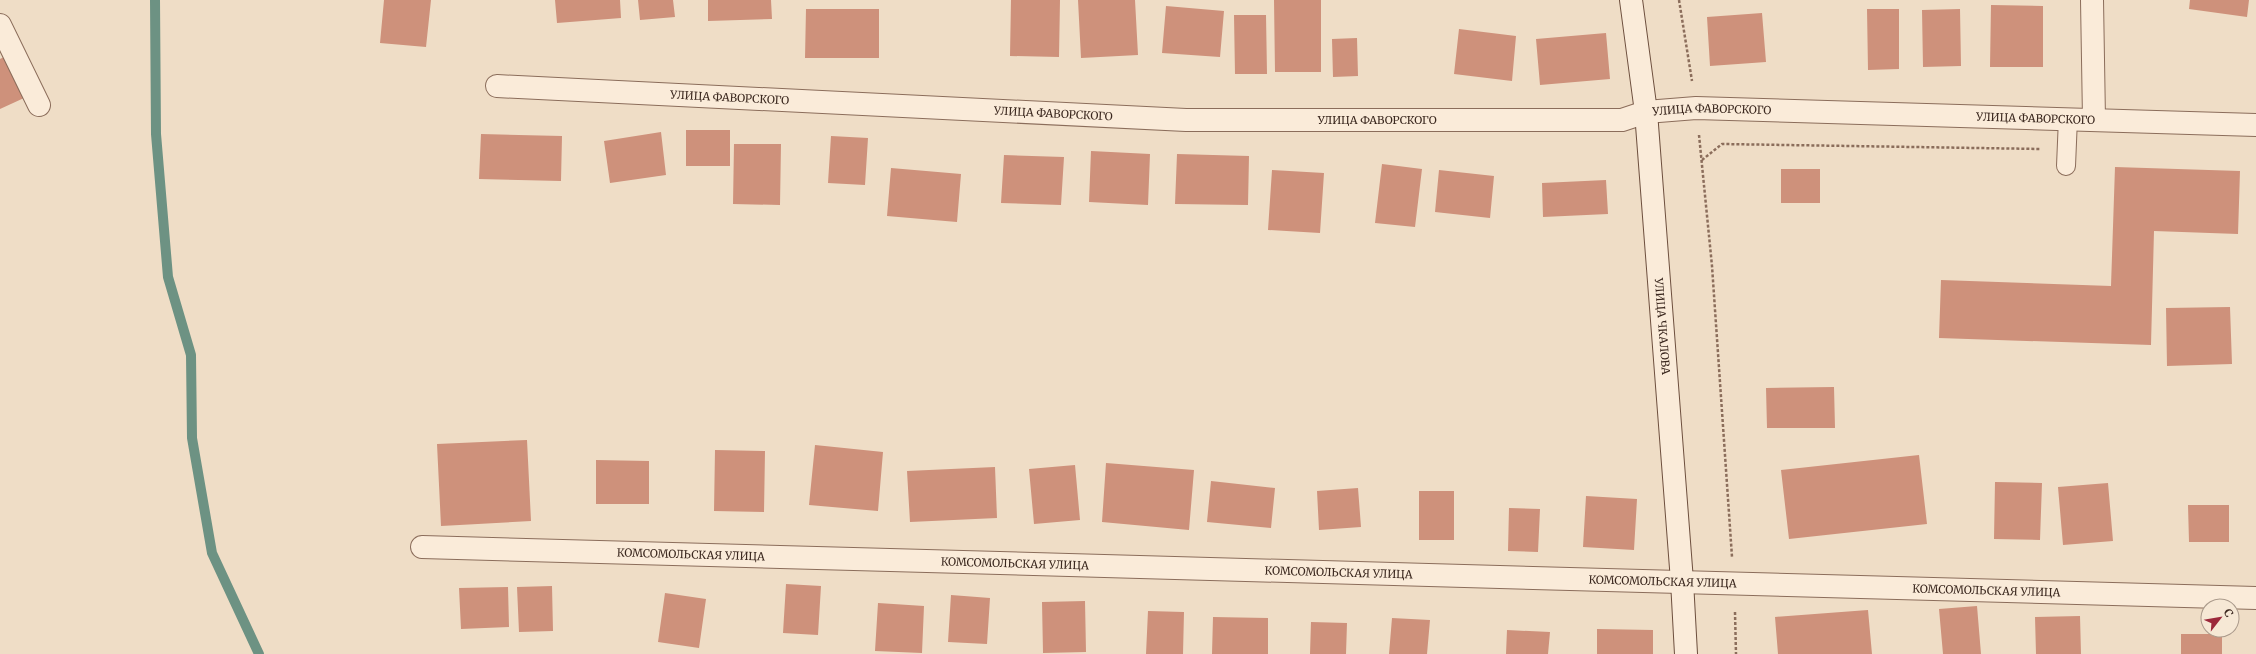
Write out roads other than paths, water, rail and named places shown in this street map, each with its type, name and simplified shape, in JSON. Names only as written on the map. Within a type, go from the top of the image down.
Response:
[{"type":"street","name":"УЛИЦА ЧКАЛОВА","points":[[1631,0],[1646,112],[1682,581],[1686,654]]},
{"type":"street","points":[[2092,0],[2094,119]]},
{"type":"street","points":[[0,25],[39,105]]},
{"type":"street","name":"УЛИЦА ФАВОРСКОГО","points":[[497,86],[1186,120],[1622,120],[1646,112],[1696,108],[2068,118],[2256,125]]},
{"type":"street","name":"КОМСОМОЛЬСКАЯ УЛИЦА","points":[[422,546],[2256,598]]},
{"type":"lane","points":[[2066,158],[2068,118]]},
{"type":"waterway","points":[[155,0],[156,134],[168,277],[191,355],[192,438],[212,553],[259,654]]}]
